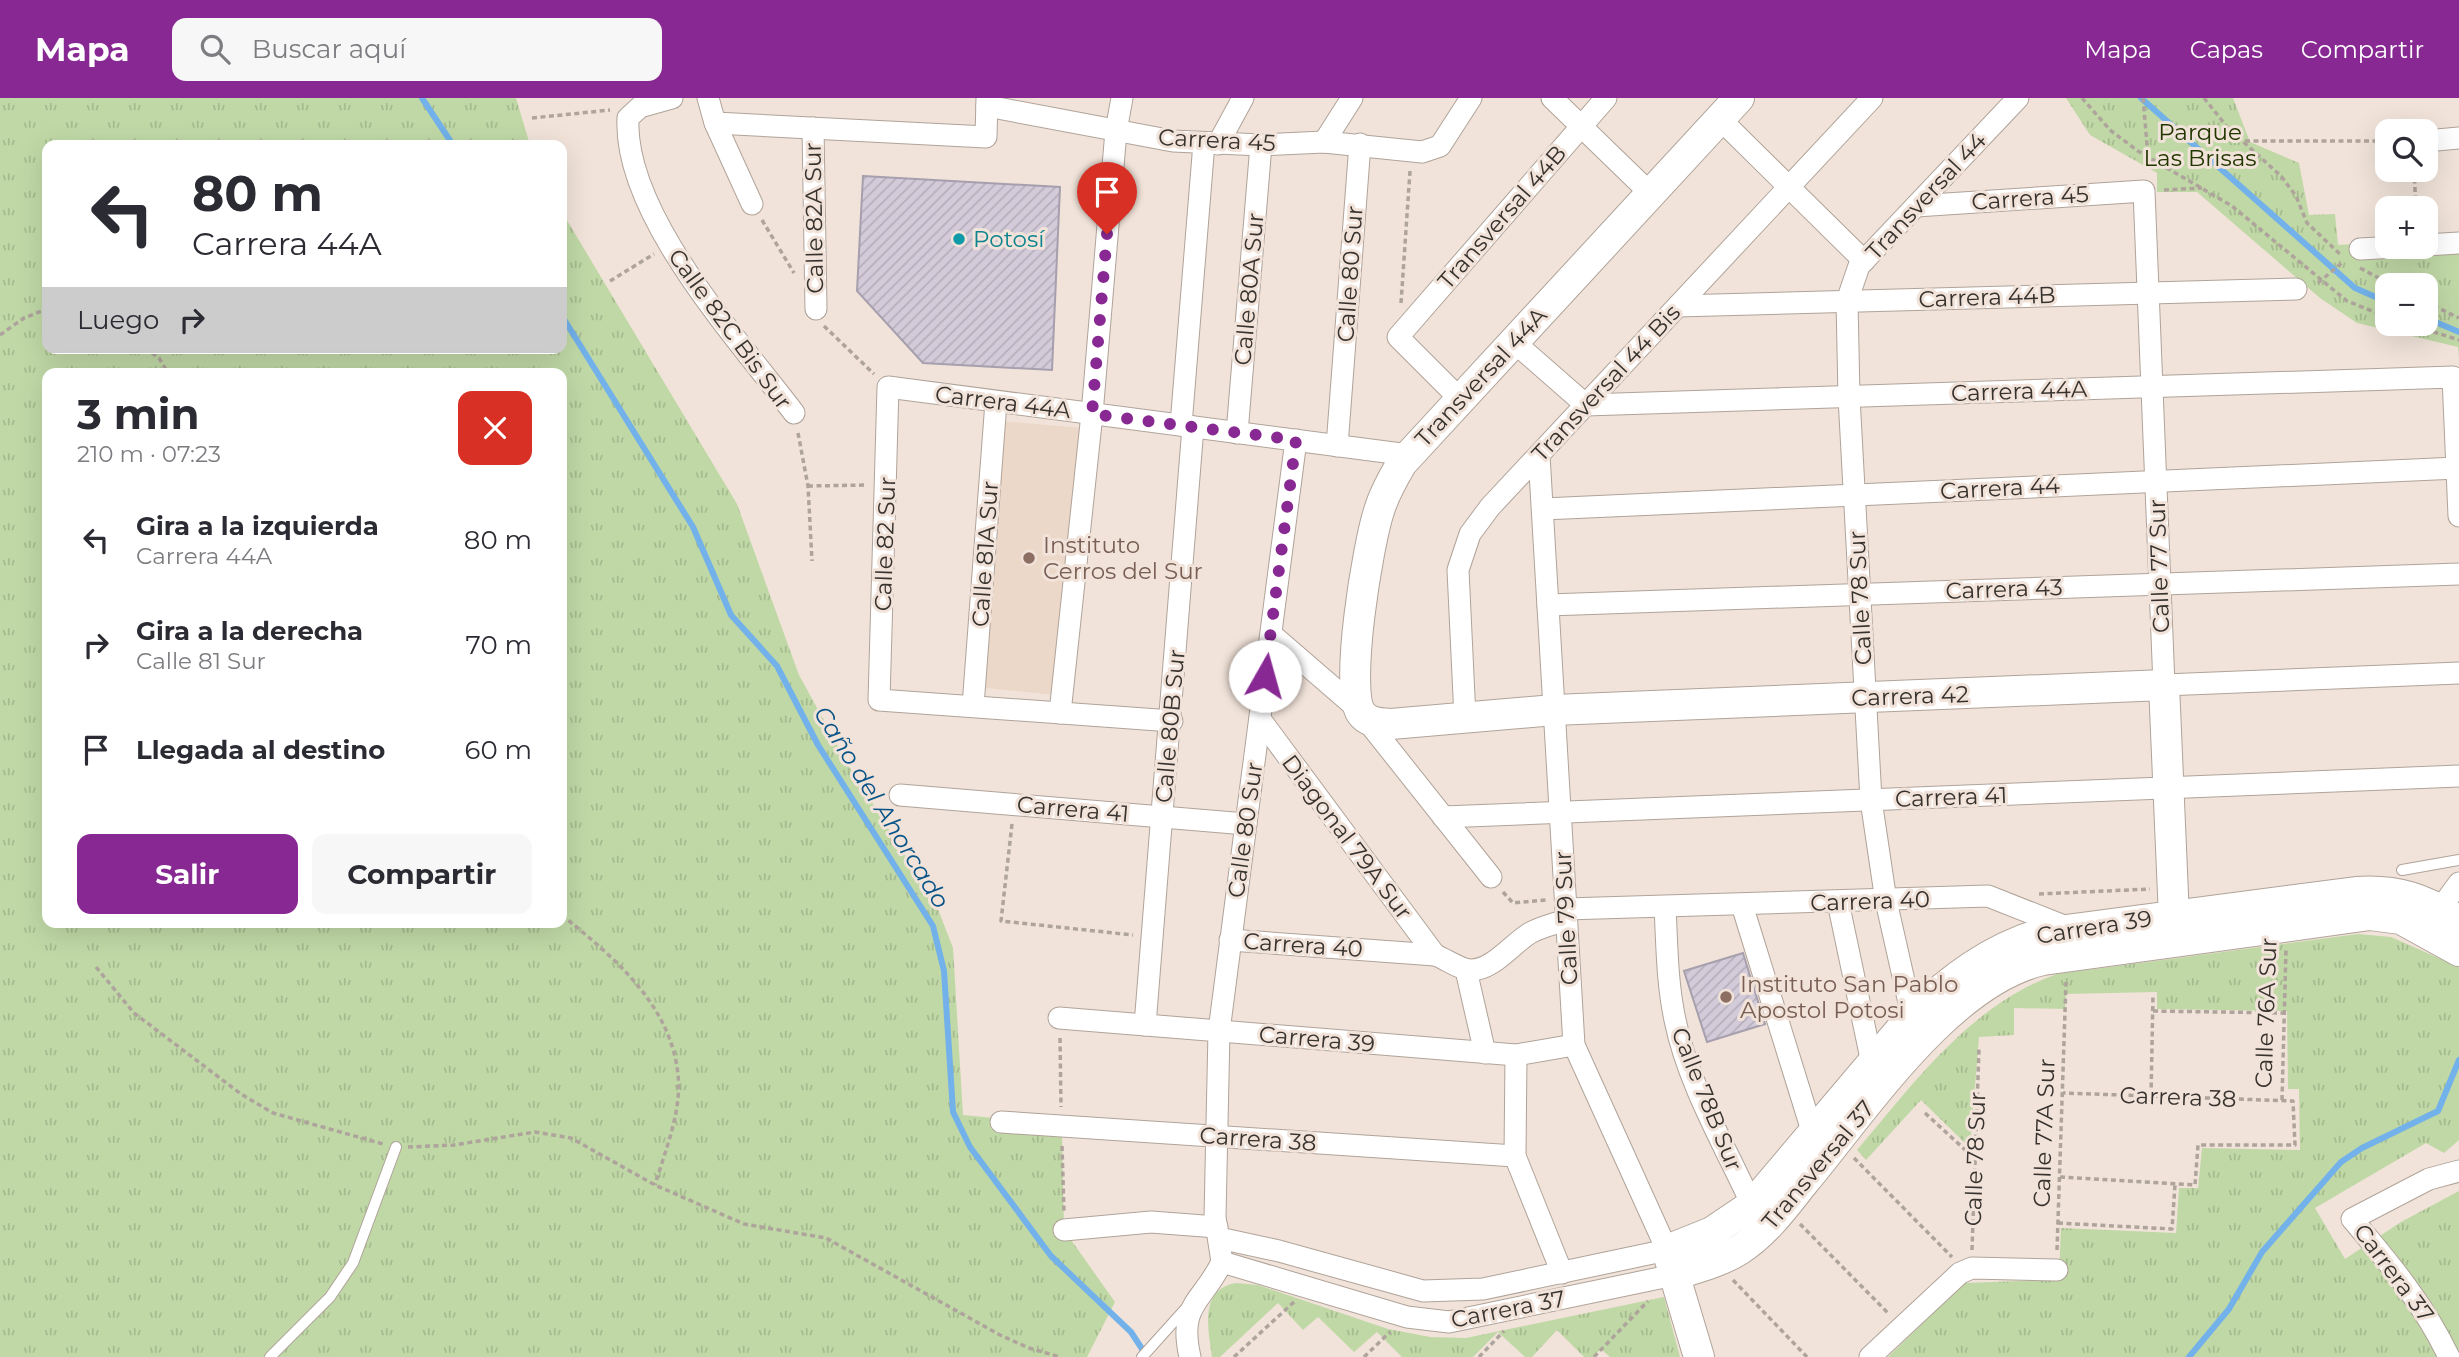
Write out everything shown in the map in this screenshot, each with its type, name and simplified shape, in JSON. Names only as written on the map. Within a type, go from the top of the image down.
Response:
[{"type":"street","points":[[640,107],[672,98]]},
{"type":"street","points":[[708,98],[715,123],[752,204]]},
{"type":"street","points":[[1060,713],[1092,414],[1115,131],[1122,98]]},
{"type":"street","points":[[1211,144],[1242,98]]},
{"type":"street","points":[[1324,142],[1352,98]]},
{"type":"street","name":"Carrera 45","points":[[987,102],[1115,131],[1211,144],[1324,142],[1360,144],[1411,152],[1431,150],[1445,139],[1471,98]]},
{"type":"street","points":[[1552,98],[1651,194]]},
{"type":"street","name":"Transversal 44B","points":[[1398,337],[1605,98]]},
{"type":"street","name":"Transversal 44 Bis","points":[[1465,718],[1458,570],[1470,534],[1539,454],[1872,98]]},
{"type":"street","name":"Transversal 44","points":[[1847,301],[1854,276],[1864,261],[2018,98]]},
{"type":"street","points":[[715,123],[986,137],[987,102]]},
{"type":"street","name":"Calle 82C Bis Sur","points":[[640,107],[628,118],[627,136],[651,212],[668,246],[794,413]]},
{"type":"street","points":[[1729,109],[1788,187],[1864,261]]},
{"type":"street","name":"Transversal 44A","points":[[1361,713],[1355,675],[1369,551],[1385,495],[1409,455],[1729,109]]},
{"type":"street","name":"Calle 82A Sur","points":[[813,128],[816,309]]},
{"type":"street","points":[[2438,140],[2459,138]]},
{"type":"street","name":"Calle 80B Sur","points":[[1145,1025],[1172,720],[1187,426],[1211,144]]},
{"type":"street","name":"Calle 80 Sur","points":[[1337,446],[1360,144]]},
{"type":"street","name":"Calle 80A Sur","points":[[1237,433],[1261,145]]},
{"type":"street","name":"Carrera 45","points":[[1916,206],[2144,191]]},
{"type":"street","name":"Calle 77 Sur","points":[[2144,191],[2174,915]]},
{"type":"street","points":[[2438,244],[2459,243]]},
{"type":"street","points":[[2354,258],[2375,252]]},
{"type":"street","name":"Carrera 44B","points":[[1678,306],[2296,289]]},
{"type":"street","name":"Calle 78 Sur","points":[[1847,301],[1849,397],[1871,800],[1886,901],[1925,1020]]},
{"type":"street","points":[[1398,337],[1460,400]]},
{"type":"street","points":[[1514,342],[1586,405]]},
{"type":"street","name":"Carrera 44A","points":[[1586,405],[2453,377],[2457,468]]},
{"type":"street","name":"Carrera 44A","points":[[888,387],[1409,455]]},
{"type":"street","name":"Calle 82 Sur","points":[[888,387],[879,700],[973,706]]},
{"type":"street","name":"Calle 81A Sur","points":[[973,706],[996,401]]},
{"type":"street","name":"Calle 80 Sur","points":[[1222,1262],[1218,1233],[1216,1137],[1219,1031],[1296,440]]},
{"type":"street","name":"Calle 79 Sur","points":[[1539,454],[1574,1045],[1671,1262],[1699,1357]]},
{"type":"street","points":[[2457,468],[2459,516]]},
{"type":"street","name":"Carrera 44","points":[[1543,509],[2457,468]]},
{"type":"street","name":"Carrera 43","points":[[1548,605],[2459,574]]},
{"type":"street","points":[[1270,634],[1361,713],[1491,877]]},
{"type":"street","name":"Carrera 42","points":[[1361,713],[1378,723],[1391,724],[1555,710],[2459,673]]},
{"type":"street","points":[[973,706],[1172,720]]},
{"type":"street","name":"Diagonal 79A Sur","points":[[1259,719],[1435,956]]},
{"type":"street","name":"Carrera 41","points":[[1443,817],[2459,776]]},
{"type":"street","name":"Carrera 41","points":[[900,795],[1246,824]]},
{"type":"street","points":[[2174,915],[2379,890],[2422,899],[2450,915],[2459,883]]},
{"type":"street","name":"Carrera 40","points":[[1230,940],[1435,956],[1451,960],[1466,970],[1486,968],[1531,932],[1566,909],[1988,896],[2070,928]]},
{"type":"street","points":[[1838,902],[1872,1063]]},
{"type":"street","points":[[1742,905],[1825,1138]]},
{"type":"street","name":"Calle 78B Sur","points":[[1665,907],[1669,985],[1675,1023],[1696,1085],[1752,1205]]},
{"type":"street","points":[[2174,915],[2286,926],[2349,916],[2386,916],[2414,925],[2459,951]]},
{"type":"street","name":"Carrera 39","points":[[1925,1020],[1954,978],[1988,956],[2023,939],[2070,928],[2174,915]]},
{"type":"street","name":"Carrera 39","points":[[1925,1020],[1991,981],[2027,964],[2174,915]]},
{"type":"street","points":[[1466,970],[1485,1053]]},
{"type":"street","name":"Carrera 39","points":[[1059,1018],[1516,1055],[1574,1045]]},
{"type":"street","name":"Transversal 37","points":[[1671,1262],[1715,1261],[1737,1251],[1769,1226],[1872,1063],[1925,1020]]},
{"type":"street","name":"Transversal 37","points":[[1671,1262],[1752,1205],[1825,1138],[1925,1020]]},
{"type":"street","points":[[1516,1055],[1515,1156],[1562,1273]]},
{"type":"street","name":"Carrera 38","points":[[1001,1122],[1515,1156]]},
{"type":"street","name":"Carrera 37","points":[[2449,1357],[2431,1320],[2411,1290],[2352,1219],[2429,1179],[2457,1169]]},
{"type":"street","name":"Carrera 37","points":[[1064,1230],[1151,1222],[1218,1233],[1423,1292],[1483,1289],[1562,1273],[1671,1262]]},
{"type":"street","points":[[1190,1357],[1185,1336],[1187,1317],[1222,1262]]},
{"type":"street","name":"Carrera 37","points":[[1222,1262],[1432,1322],[1464,1321],[1671,1262]]},
{"type":"street","points":[[1870,1357],[1969,1270],[2057,1270]]},
{"type":"lane","points":[[2402,870],[2459,860]]},
{"type":"lane","points":[[270,1357],[330,1297],[353,1263],[396,1147]]},
{"type":"lane","points":[[1142,1357],[1202,1290]]},
{"type":"path","points":[[2082,98],[2110,130],[2148,156],[2204,187],[2272,238],[2347,301],[2375,312]]},
{"type":"path","points":[[2143,98],[2148,156]]},
{"type":"path","points":[[2204,98],[2243,141],[2281,176],[2296,196],[2307,223],[2375,273]]},
{"type":"path","points":[[532,118],[640,107]]},
{"type":"path","points":[[2243,141],[2375,141]]},
{"type":"path","points":[[1398,337],[1411,152]]},
{"type":"path","points":[[2144,191],[2204,187]]},
{"type":"path","points":[[610,281],[668,246]]},
{"type":"path","points":[[2328,275],[2339,264]]},
{"type":"path","points":[[2438,308],[2459,318]]},
{"type":"path","points":[[0,335],[24,318],[42,311]]},
{"type":"path","points":[[2438,333],[2459,340]]},
{"type":"path","points":[[153,354],[166,368]]},
{"type":"path","name":"Calle 82C Bis Sur","points":[[794,413],[808,486],[812,561]]},
{"type":"path","points":[[808,486],[887,485]]},
{"type":"path","points":[[1014,804],[1001,921],[1153,937]]},
{"type":"path","points":[[1491,877],[1513,903],[1566,909]]},
{"type":"path","points":[[2028,895],[2174,915]]},
{"type":"path","points":[[567,919],[647,995],[666,1028],[678,1076],[673,1124],[655,1185]]},
{"type":"path","name":"Calle 76A Sur","points":[[2282,1100],[2286,926]]},
{"type":"path","points":[[96,967],[134,1013],[241,1094],[273,1113],[396,1147],[454,1145],[535,1132],[572,1138],[655,1185],[744,1224],[826,1238],[1000,1335],[1029,1348],[1060,1357]]},
{"type":"path","points":[[2151,1096],[2153,995]]},
{"type":"path","name":"Calle 77A Sur","points":[[2057,1270],[2065,997]]},
{"type":"path","points":[[2153,1011],[2284,1013]]},
{"type":"path","name":"Calle 78 Sur","points":[[1969,1270],[1979,1049]]},
{"type":"path","name":"Carrera 38","points":[[2063,1093],[2294,1101]]},
{"type":"path","name":"Calle 76A Sur","points":[[2175,1184],[2195,1185],[2198,1145],[2295,1146],[2294,1101]]},
{"type":"path","points":[[1925,1113],[1973,1158]]},
{"type":"path","points":[[1825,1138],[1969,1270]]},
{"type":"path","points":[[2058,1223],[2172,1229],[2175,1184],[2060,1177]]},
{"type":"path","points":[[1807,1231],[1902,1327]]},
{"type":"path","points":[[1715,1261],[1807,1357]]},
{"type":"path","points":[[1594,1357],[1671,1262]]},
{"type":"path","points":[[1234,1357],[1311,1287]]},
{"type":"path","points":[[1364,1357],[1407,1317]]},
{"type":"shaded area","name":"Instituto Cerros del Sur","points":[[1001,421],[1081,428],[1056,695],[976,687]]},
{"type":"green space","points":[[0,98],[516,98],[529,140],[42,140],[42,354],[567,354],[567,220],[737,504],[799,675],[849,766],[936,904],[953,948],[963,1115],[994,1118],[1062,1133],[1064,1230],[1115,1302],[1087,1357],[0,1357]]},
{"type":"green space","name":"Parque Las Brisas","points":[[2066,98],[2233,98],[2250,142],[2299,163],[2309,215],[2335,214],[2338,245],[2375,243],[2375,259],[2438,259],[2438,251],[2459,251],[2459,357],[2458,347],[2412,336],[2438,336],[2438,273],[2375,273],[2375,327],[2357,323],[2320,298],[2197,192],[2157,192],[2157,173],[2090,135]]},
{"type":"green space","points":[[2358,934],[2391,937],[2459,967],[2459,1140],[2444,1153],[2426,1143],[2315,1208],[2345,1259],[2401,1222],[2459,1191],[2459,1357],[1888,1357],[1964,1283],[2050,1280],[2059,1275],[2061,1228],[2176,1233],[2179,1188],[2198,1188],[2202,1148],[2300,1150],[2299,1089],[2288,1089],[2287,1011],[2157,1009],[2157,992],[2066,994],[2065,1009],[2014,1008],[2014,1035],[1979,1037],[1970,1148],[1921,1100],[1866,1160],[1857,1150],[1923,1073],[1971,1025],[1997,1005],[2057,974]]},
{"type":"green space","points":[[1236,1283],[1258,1285],[1388,1329],[1430,1337],[1466,1338],[1664,1297],[1680,1357],[1610,1357],[1601,1349],[1593,1357],[1584,1357],[1557,1330],[1532,1357],[1525,1357],[1498,1332],[1473,1357],[1402,1357],[1377,1332],[1354,1352],[1318,1317],[1303,1330],[1278,1303],[1220,1357],[1212,1357],[1208,1323],[1211,1302],[1216,1293]]},
{"type":"building","name":"Potosí","points":[[863,176],[1060,187],[1052,370],[923,363],[857,291]]},
{"type":"building","name":"Instituto San Pablo Apostol Potosi","points":[[1743,953],[1765,1024],[1707,1042],[1684,971]]},
{"type":"waterway","name":"Caño del Ahorcado","points":[[422,98],[450,140]]},
{"type":"waterway","points":[[2141,98],[2355,288],[2375,297]]},
{"type":"waterway","points":[[2438,323],[2459,332]]},
{"type":"waterway","name":"Caño del Ahorcado","points":[[567,324],[693,527],[731,615],[777,666],[818,745],[933,926],[944,971],[953,1112],[970,1147],[1051,1256],[1131,1332],[1146,1355]]},
{"type":"waterway","points":[[2189,1357],[2229,1309],[2262,1252],[2341,1162],[2362,1148],[2438,1111],[2459,1060]]},
{"type":"place","name":"Potosí","points":[[959,239]]},
{"type":"place","name":"Instituto Cerros del Sur","points":[[1029,558]]},
{"type":"place","name":"Instituto San Pablo Apostol Potosi","points":[[1726,997]]},
{"type":"route","points":[[1107,234],[1092,414],[1296,440],[1265,676]]}]
